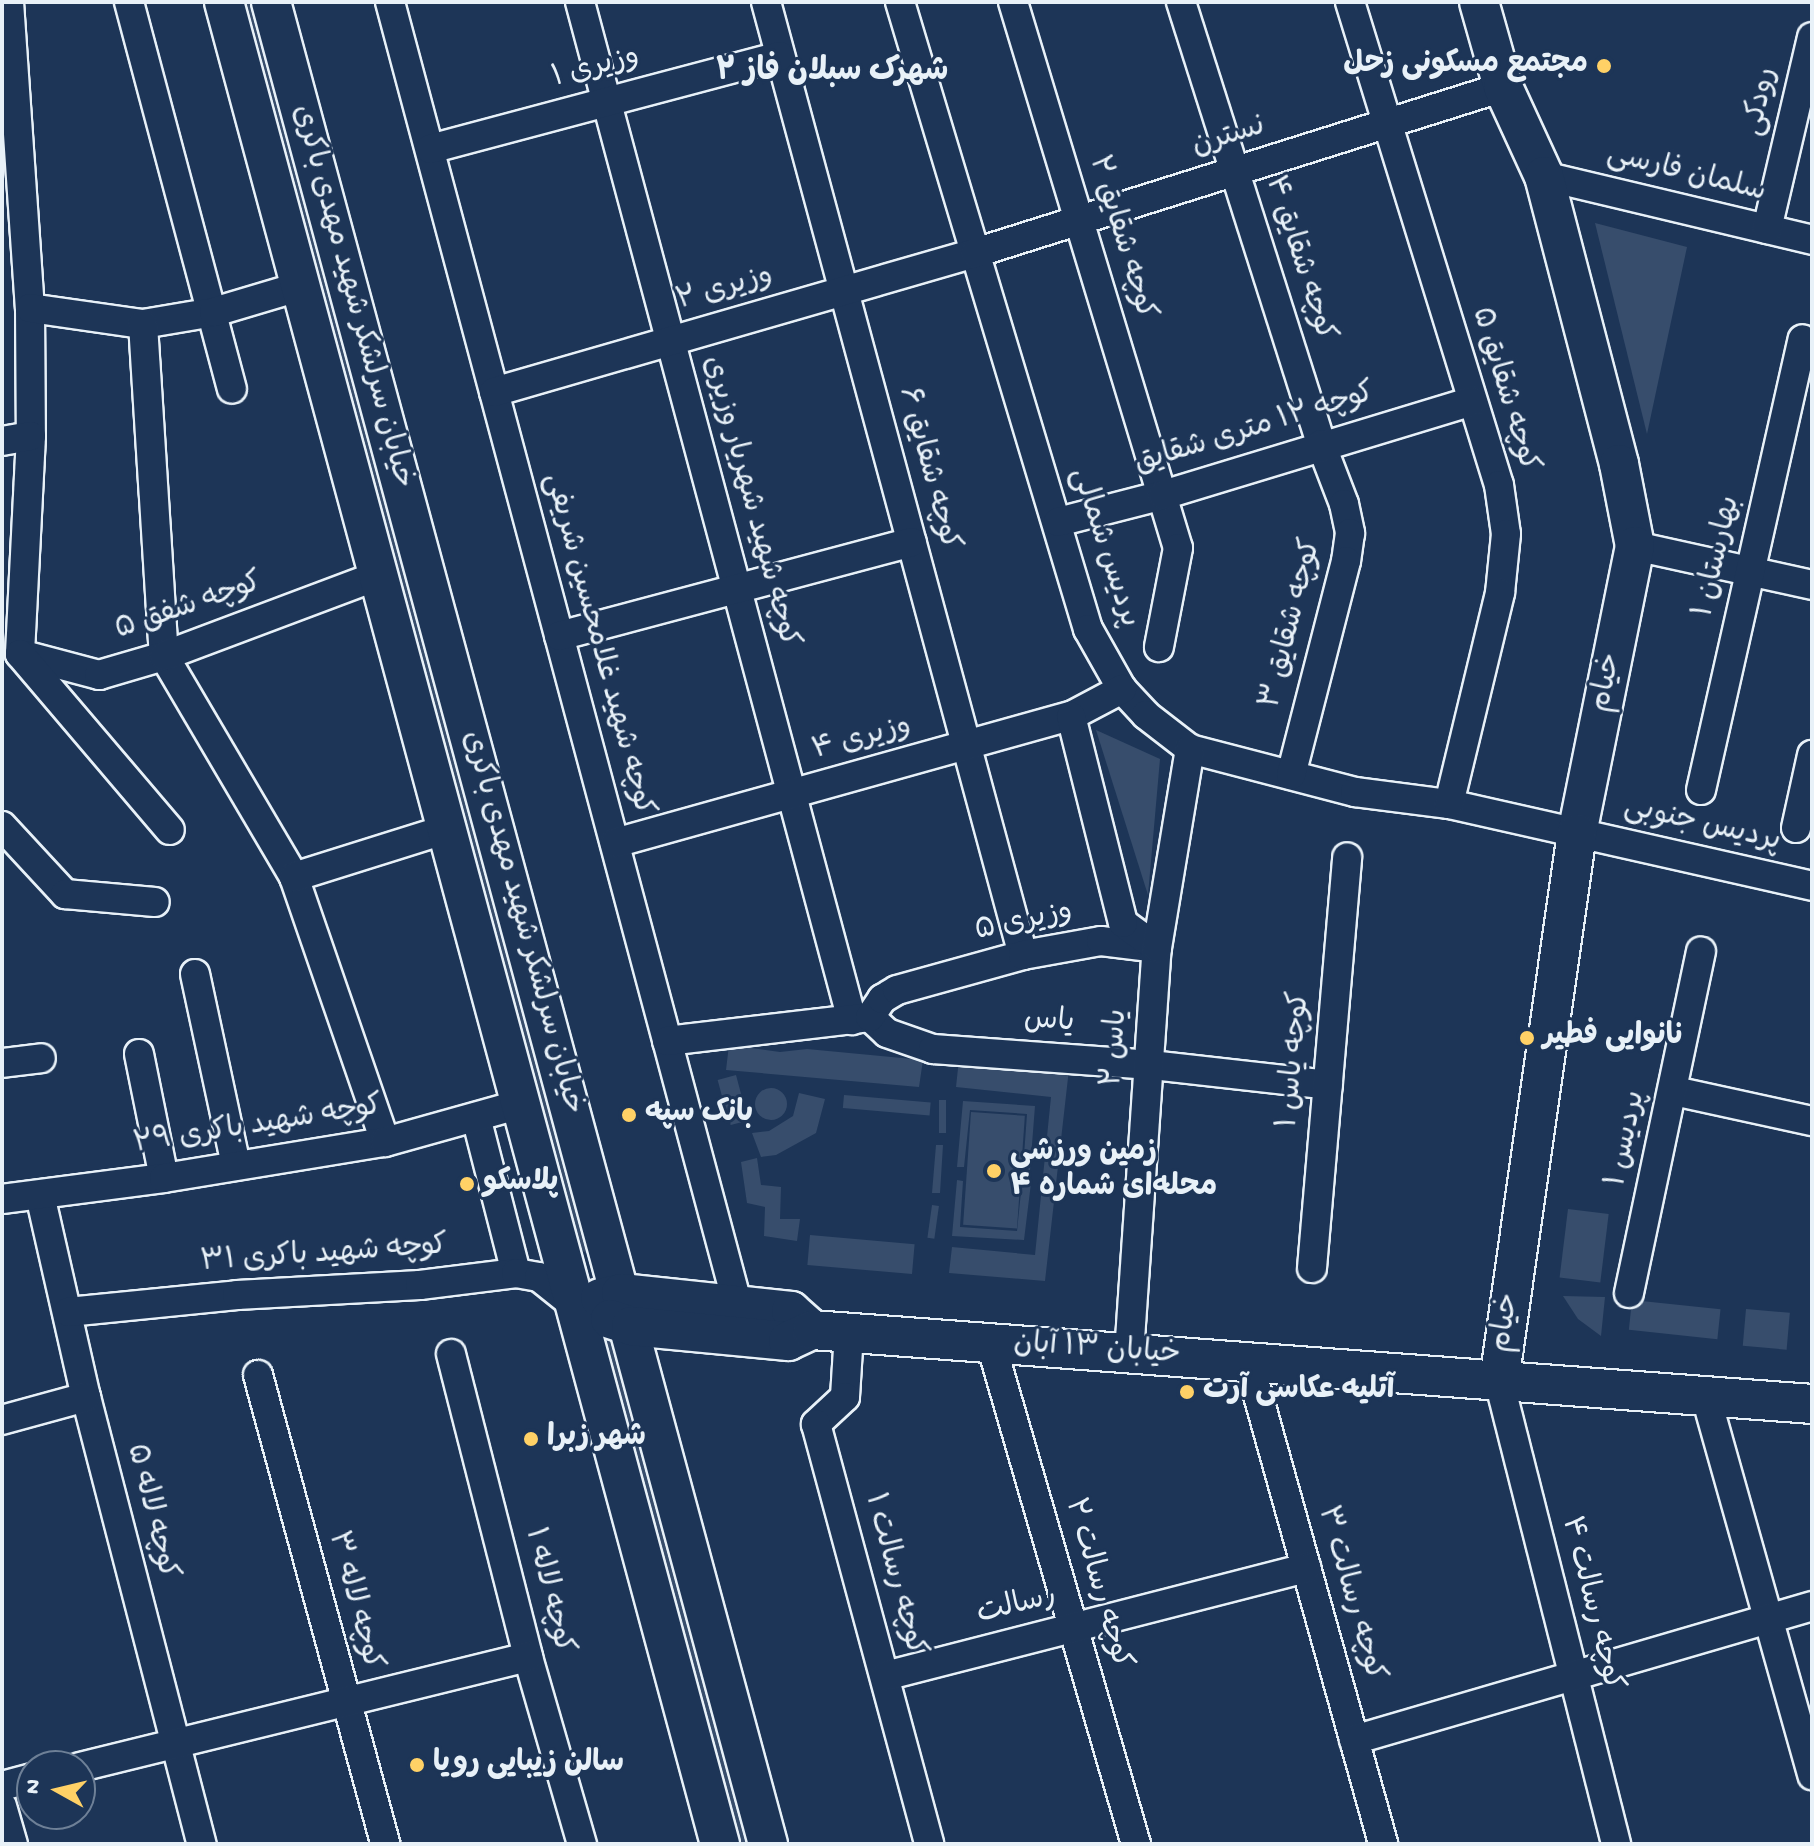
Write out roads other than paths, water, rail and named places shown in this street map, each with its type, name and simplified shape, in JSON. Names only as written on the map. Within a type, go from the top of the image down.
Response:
[{"type":"main road","name":"خیابان سرلشکر شهید مهدی باکری","points":[[224,2],[720,1844]]},
{"type":"main road","name":"خیابان سرلشکر شهید مهدی باکری","points":[[271,2],[768,1844]]},
{"type":"main road","name":"خیام","points":[[1479,2],[1503,87],[1544,176],[1619,464],[1635,546],[1577,833],[1499,1381]]},
{"type":"main road","points":[[574,1305],[626,1310]]},
{"type":"main road","name":"خیابان ۱۳ آبان","points":[[626,1310],[738,1306],[791,1311],[831,1332]]},
{"type":"main road","name":"خیابان ۱۳ آبان","points":[[626,1310],[788,1341],[831,1332],[1812,1404]]},
{"type":"street","points":[[9,2],[11,190],[30,308],[31,436],[13,584],[11,661],[170,830]]},
{"type":"street","points":[[129,2],[232,388]]},
{"type":"street","name":"کوچه شهید غلامحسین شریفی","points":[[390,2],[738,1306]]},
{"type":"street","name":"کوچه شهید شهریار وزیری","points":[[580,2],[792,795],[861,1019]]},
{"type":"street","name":"کوچه شقایق ۶","points":[[766,2],[1023,955]]},
{"type":"street","name":"کوچه شقایق ۲","points":[[1013,2],[1178,548],[1159,647]]},
{"type":"street","name":"کوچه شقایق ۴","points":[[1181,2],[1321,444]]},
{"type":"street","name":"کوچه شقایق ۵","points":[[1350,2],[1499,485],[1506,534],[1500,593],[1449,804]]},
{"type":"street","name":"پردیس شمالی","points":[[906,3],[975,253],[1088,629],[1122,689],[1146,715],[1190,749],[1355,792],[1449,804],[1577,833]]},
{"type":"street","name":"رودکی","points":[[1767,229],[1812,37]]},
{"type":"street","name":"وزیری ۱","points":[[430,149],[780,56]]},
{"type":"street","name":"نسترن","points":[[975,253],[1503,87]]},
{"type":"street","name":"سلمان فارسی","points":[[1544,176],[1812,240]]},
{"type":"street","name":"وزیری ۲","points":[[494,392],[975,253]]},
{"type":"street","points":[[30,308],[143,324],[214,312],[301,286]]},
{"type":"street","points":[[143,324],[164,656],[294,877],[385,1142]]},
{"type":"street","name":"بهارستان ۱","points":[[1701,790],[1803,339]]},
{"type":"street","name":"کوچه ۱۲ متری شقایق","points":[[1058,522],[1163,495],[1321,444],[1472,401]]},
{"type":"street","points":[[2,441],[31,436]]},
{"type":"street","name":"کوچه شقایق ۳","points":[[1291,775],[1346,561],[1350,533],[1344,504],[1321,444]]},
{"type":"street","points":[[559,636],[912,542]]},
{"type":"street","points":[[1635,546],[1812,585]]},
{"type":"street","name":"کوچه شفق ۵","points":[[11,661],[99,675],[164,656],[379,575]]},
{"type":"street","name":"وزیری ۴","points":[[615,843],[1071,716],[1122,689]]},
{"type":"street","points":[[1071,716],[1123,923],[1157,948]]},
{"type":"street","name":"یاس ۲","points":[[1129,1354],[1157,948],[1190,749]]},
{"type":"street","points":[[1796,828],[1812,755]]},
{"type":"street","points":[[2,826],[65,894],[155,902]]},
{"type":"street","points":[[294,877],[447,829]]},
{"type":"street","name":"پردیس جنوبی","points":[[1577,833],[1812,886]]},
{"type":"street","name":"کوچه یاس ۱","points":[[1312,1268],[1347,857]]},
{"type":"street","name":"وزیری ۵","points":[[861,1019],[882,999],[897,990],[1023,955],[1101,941],[1157,948]]},
{"type":"street","name":"پردیس ۱","points":[[1629,1293],[1701,952]]},
{"type":"street","points":[[195,974],[236,1166]]},
{"type":"street","points":[[667,1041],[861,1019]]},
{"type":"street","name":"یاس","points":[[861,1019],[887,1033],[933,1049],[1151,1065],[1328,1085]]},
{"type":"street","points":[[139,1054],[164,1178]]},
{"type":"street","points":[[2,1063],[41,1058]]},
{"type":"street","points":[[1674,1091],[1812,1121]]},
{"type":"street","name":"کوچه شهید باکری ۲۹","points":[[2,1199],[164,1178],[385,1142],[521,1104]]},
{"type":"street","points":[[476,1117],[516,1273]]},
{"type":"street","name":"کوچه لاله ۵","points":[[40,1195],[86,1397],[202,1844]]},
{"type":"street","name":"کوچه شهید باکری ۳۱","points":[[68,1312],[237,1295],[420,1285],[516,1273],[539,1277],[574,1305]]},
{"type":"street","name":"کوچه رسالت ۱","points":[[831,1332],[845,1397],[816,1424],[929,1844]]},
{"type":"street","name":"کوچه رسالت ۲","points":[[991,1344],[1136,1844]]},
{"type":"street","name":"کوچه لاله ۱","points":[[451,1354],[528,1657],[582,1844]]},
{"type":"street","name":"کوچه رسالت ۳","points":[[1249,1363],[1383,1844]]},
{"type":"street","name":"کوچه لاله ۳","points":[[258,1375],[385,1844]]},
{"type":"street","name":"کوچه رسالت ۴","points":[[1499,1381],[1616,1844]]},
{"type":"street","points":[[2,1420],[86,1397]]},
{"type":"street","points":[[1706,1397],[1812,1775]]},
{"type":"street","name":"رسالت","points":[[885,1676],[1306,1568]]},
{"type":"street","points":[[1354,1740],[1812,1606]]},
{"type":"street","points":[[96,1763],[528,1657]]},
{"type":"street","points":[[2,1806],[13,1844]]},
{"type":"place","name":"مجتمع مسکونی زحل","points":[[1604,66]]},
{"type":"place","name":"نانوایی فطیر","points":[[1527,1038]]},
{"type":"place","name":"بانک سپه","points":[[629,1115]]},
{"type":"place","name":"زمین ورزشی محله‌ای شماره ۴","points":[[994,1171]]},
{"type":"place","name":"پلاسکو","points":[[467,1184]]},
{"type":"place","name":"آتلیه عکاسی آرت","points":[[1187,1392]]},
{"type":"place","name":"شهر زبرا","points":[[531,1439]]},
{"type":"place","name":"سالن زیبایی رویا","points":[[417,1765]]},
{"type":"district","name":"شهرک سبلان فاز ۲","points":[[832,73]]}]
